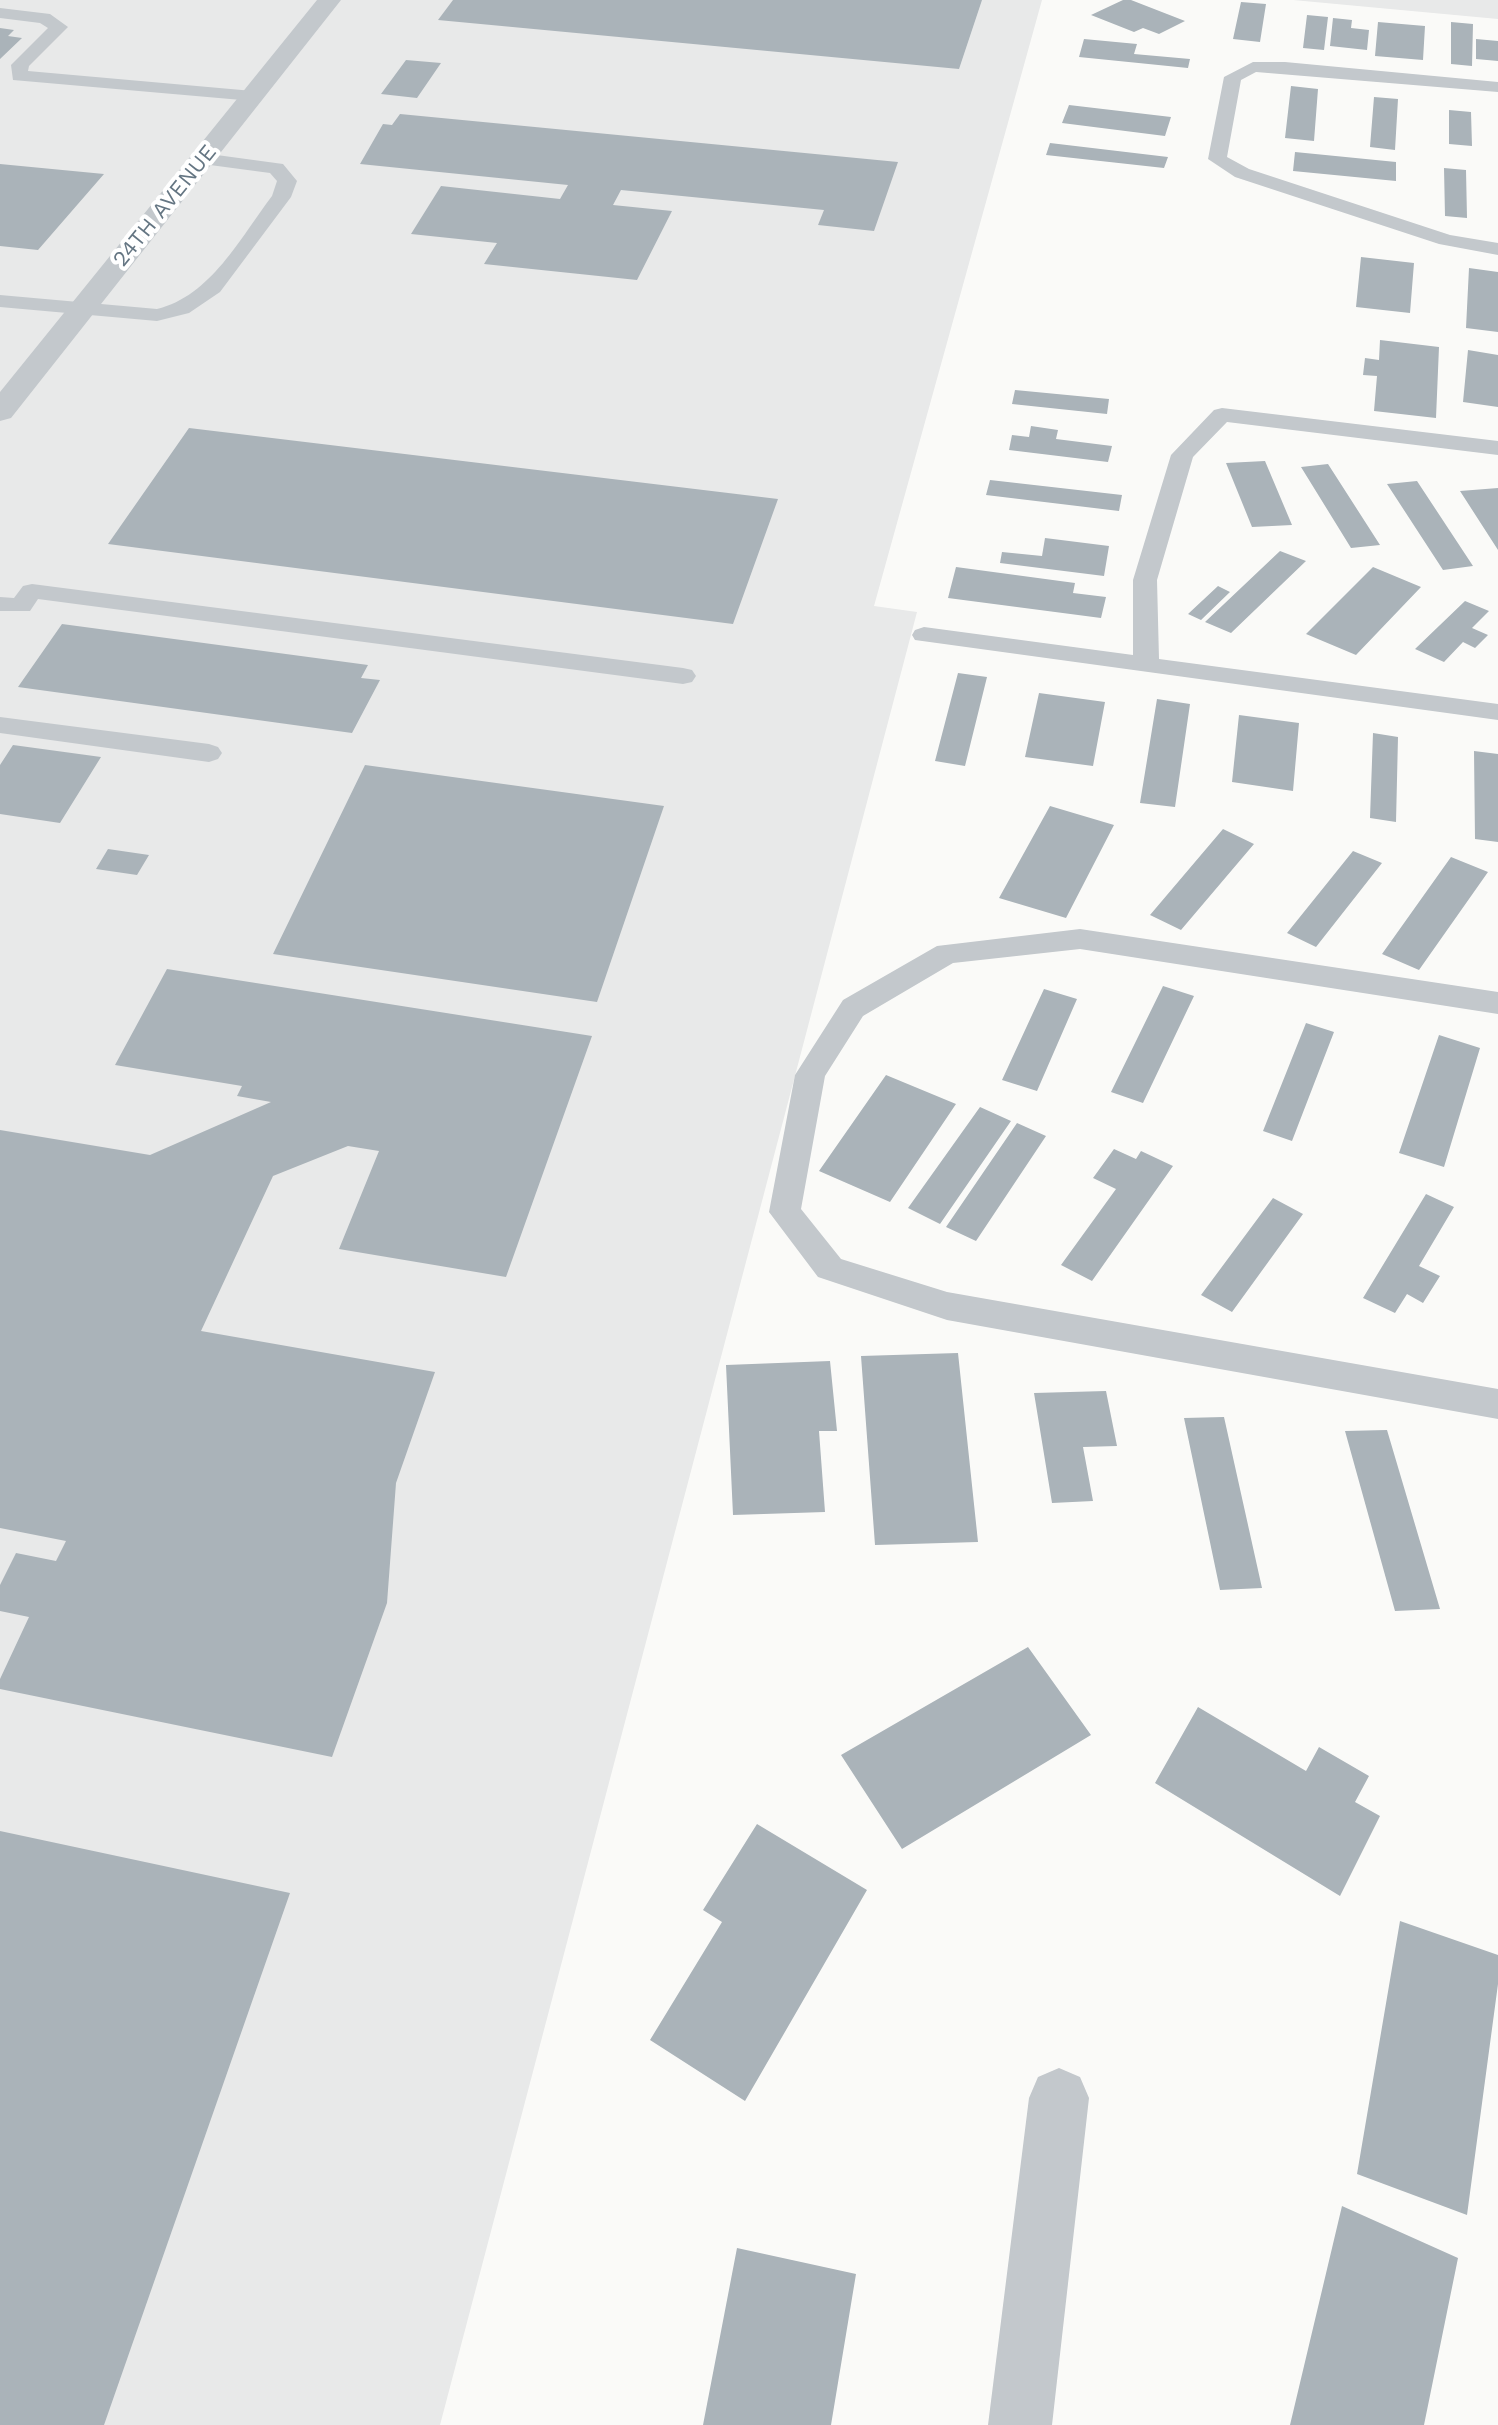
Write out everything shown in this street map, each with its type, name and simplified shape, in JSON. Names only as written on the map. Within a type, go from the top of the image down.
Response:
[{"type":"street","name":"24TH AVENUE","points":[[0,412],[329,0]]},
{"type":"street","points":[[1020,2425],[1059,2098]]},
{"type":"lane","points":[[0,13],[44,18],[59,27],[20,65],[19,76],[253,96]]},
{"type":"lane","points":[[1498,87],[1285,67],[1253,67],[1233,77],[1217,159],[1242,173],[1446,240],[1498,249]]},
{"type":"lane","points":[[0,301],[157,315],[182,309],[213,288],[281,197],[287,181],[276,168],[202,159]]},
{"type":"lane","points":[[1146,664],[1145,580],[1177,469],[1182,455],[1222,415],[1498,448]]},
{"type":"lane","points":[[0,604],[21,606],[32,591],[683,676]]},
{"type":"lane","points":[[924,635],[1498,712]]},
{"type":"lane","points":[[0,725],[209,753]]},
{"type":"lane","points":[[1498,1003],[1080,939],[947,953],[853,1008],[810,1075],[785,1212],[830,1268],[947,1306],[1498,1404]]},
{"type":"shaded area","points":[[0,0],[1042,0],[874,606],[917,612],[440,2425],[0,2425]]},
{"type":"shaded area","points":[[1293,0],[1498,0],[1498,19]]},
{"type":"building","points":[[453,0],[982,0],[959,69],[438,20]]},
{"type":"building","points":[[1123,0],[1131,0],[1185,21],[1159,34],[1143,28],[1134,32],[1091,15]]},
{"type":"building","points":[[1241,2],[1266,4],[1260,42],[1233,39]]},
{"type":"building","points":[[1307,15],[1328,17],[1324,50],[1303,48]]},
{"type":"building","points":[[1333,18],[1352,20],[1351,28],[1369,30],[1367,50],[1330,46]]},
{"type":"building","points":[[1378,22],[1425,26],[1423,60],[1375,56]]},
{"type":"building","points":[[1451,22],[1473,24],[1472,66],[1451,64]]},
{"type":"building","points":[[0,28],[14,30],[8,36],[22,38],[0,59]]},
{"type":"building","points":[[1084,39],[1137,44],[1134,54],[1190,59],[1188,68],[1079,57]]},
{"type":"building","points":[[1476,39],[1498,41],[1498,61],[1476,59]]},
{"type":"building","points":[[406,60],[441,63],[417,98],[381,94]]},
{"type":"building","points":[[1291,86],[1318,89],[1314,141],[1285,138]]},
{"type":"building","points":[[1374,97],[1398,99],[1395,150],[1370,147]]},
{"type":"building","points":[[1069,105],[1171,117],[1165,136],[1062,123]]},
{"type":"building","points":[[1449,110],[1471,112],[1472,146],[1449,144]]},
{"type":"building","points":[[400,114],[898,162],[874,231],[818,225],[824,210],[621,190],[613,205],[672,211],[637,280],[484,264],[497,243],[411,234],[441,186],[560,199],[568,185],[360,164],[383,124],[392,125]]},
{"type":"building","points":[[1050,143],[1168,157],[1164,168],[1046,155]]},
{"type":"building","points":[[1295,152],[1396,162],[1396,181],[1293,171]]},
{"type":"building","points":[[0,164],[104,174],[38,250],[0,246]]},
{"type":"building","points":[[1444,168],[1466,170],[1467,218],[1445,216]]},
{"type":"building","points":[[1361,257],[1414,263],[1410,313],[1356,307]]},
{"type":"building","points":[[1469,268],[1498,272],[1498,332],[1466,328]]},
{"type":"building","points":[[1380,340],[1439,347],[1436,418],[1374,411],[1377,376],[1363,375],[1365,358],[1379,360]]},
{"type":"building","points":[[1468,350],[1498,355],[1498,407],[1463,402]]},
{"type":"building","points":[[1015,390],[1109,399],[1107,414],[1012,404]]},
{"type":"building","points":[[1031,426],[1058,430],[1056,439],[1112,446],[1108,462],[1009,450],[1012,435],[1029,437]]},
{"type":"building","points":[[189,428],[778,499],[733,624],[108,544]]},
{"type":"building","points":[[1265,461],[1292,525],[1252,527],[1226,463]]},
{"type":"building","points":[[1328,464],[1380,545],[1351,548],[1301,467]]},
{"type":"building","points":[[990,480],[1122,495],[1119,511],[986,495]]},
{"type":"building","points":[[1417,481],[1473,566],[1443,570],[1387,484]]},
{"type":"building","points":[[1498,488],[1498,550],[1460,491]]},
{"type":"building","points":[[1045,538],[1109,546],[1104,576],[1000,563],[1002,552],[1042,556]]},
{"type":"building","points":[[1280,551],[1306,561],[1231,633],[1205,622]]},
{"type":"building","points":[[956,567],[1075,583],[1073,593],[1106,597],[1101,618],[948,598]]},
{"type":"building","points":[[1373,567],[1421,587],[1356,655],[1306,634]]},
{"type":"building","points":[[1218,586],[1230,592],[1201,620],[1188,614]]},
{"type":"building","points":[[1465,601],[1489,611],[1472,628],[1488,635],[1475,648],[1463,642],[1444,662],[1415,649]]},
{"type":"building","points":[[62,624],[368,665],[361,678],[380,680],[352,733],[18,687]]},
{"type":"building","points":[[958,673],[987,677],[965,766],[935,761]]},
{"type":"building","points":[[1039,693],[1105,702],[1093,766],[1025,757]]},
{"type":"building","points":[[1157,699],[1190,704],[1175,807],[1140,803]]},
{"type":"building","points":[[1239,715],[1299,723],[1293,791],[1232,782]]},
{"type":"building","points":[[1373,733],[1398,737],[1396,822],[1370,818]]},
{"type":"building","points":[[13,745],[101,757],[60,823],[0,814],[0,765]]},
{"type":"building","points":[[1474,751],[1498,754],[1498,842],[1475,839]]},
{"type":"building","points":[[365,765],[664,806],[597,1002],[273,954]]},
{"type":"building","points":[[1050,806],[1114,825],[1066,918],[999,898]]},
{"type":"building","points":[[1223,829],[1254,844],[1181,930],[1150,915]]},
{"type":"building","points":[[108,849],[149,855],[137,875],[96,869]]},
{"type":"building","points":[[1353,851],[1382,863],[1316,947],[1287,933]]},
{"type":"building","points":[[1451,857],[1488,872],[1419,970],[1382,954]]},
{"type":"building","points":[[167,969],[592,1036],[506,1277],[339,1249],[379,1151],[348,1146],[273,1176],[201,1331],[435,1372],[396,1483],[387,1603],[332,1757],[0,1689],[0,1679],[29,1617],[0,1611],[0,1585],[16,1553],[56,1561],[66,1541],[0,1528],[0,1130],[150,1155],[271,1102],[237,1096],[242,1086],[115,1065]]},
{"type":"building","points":[[1163,986],[1194,996],[1143,1103],[1111,1092]]},
{"type":"building","points":[[1044,989],[1077,999],[1037,1091],[1002,1080]]},
{"type":"building","points":[[1306,1023],[1334,1032],[1292,1141],[1263,1131]]},
{"type":"building","points":[[1439,1035],[1480,1048],[1444,1167],[1399,1153]]},
{"type":"building","points":[[886,1075],[956,1104],[890,1202],[819,1171]]},
{"type":"building","points":[[980,1107],[1011,1121],[940,1224],[908,1208]]},
{"type":"building","points":[[1017,1123],[1046,1136],[976,1241],[946,1227]]},
{"type":"building","points":[[1114,1149],[1136,1159],[1141,1151],[1173,1166],[1092,1281],[1061,1265],[1116,1189],[1093,1178]]},
{"type":"building","points":[[1426,1194],[1454,1207],[1419,1266],[1440,1276],[1423,1303],[1407,1294],[1395,1313],[1363,1298]]},
{"type":"building","points":[[1273,1198],[1303,1214],[1232,1312],[1201,1295]]},
{"type":"building","points":[[958,1353],[978,1542],[875,1545],[861,1356]]},
{"type":"building","points":[[830,1361],[837,1431],[819,1431],[825,1512],[733,1515],[726,1365]]},
{"type":"building","points":[[1106,1391],[1117,1446],[1083,1447],[1093,1501],[1052,1503],[1034,1393]]},
{"type":"building","points":[[1224,1417],[1262,1588],[1220,1590],[1184,1418]]},
{"type":"building","points":[[1387,1430],[1440,1609],[1395,1611],[1345,1431]]},
{"type":"building","points":[[1028,1647],[1091,1735],[902,1849],[841,1755]]},
{"type":"building","points":[[1198,1707],[1306,1771],[1319,1747],[1369,1776],[1355,1802],[1380,1816],[1340,1896],[1155,1783]]},
{"type":"building","points":[[757,1824],[867,1890],[745,2101],[650,2040],[722,1922],[703,1910]]},
{"type":"building","points":[[0,1831],[290,1893],[104,2425],[0,2425]]},
{"type":"building","points":[[1400,1921],[1498,1955],[1498,1984],[1467,2215],[1357,2174]]},
{"type":"building","points":[[1342,2206],[1458,2258],[1424,2425],[1290,2425]]},
{"type":"building","points":[[737,2248],[856,2274],[831,2425],[703,2425]]}]
